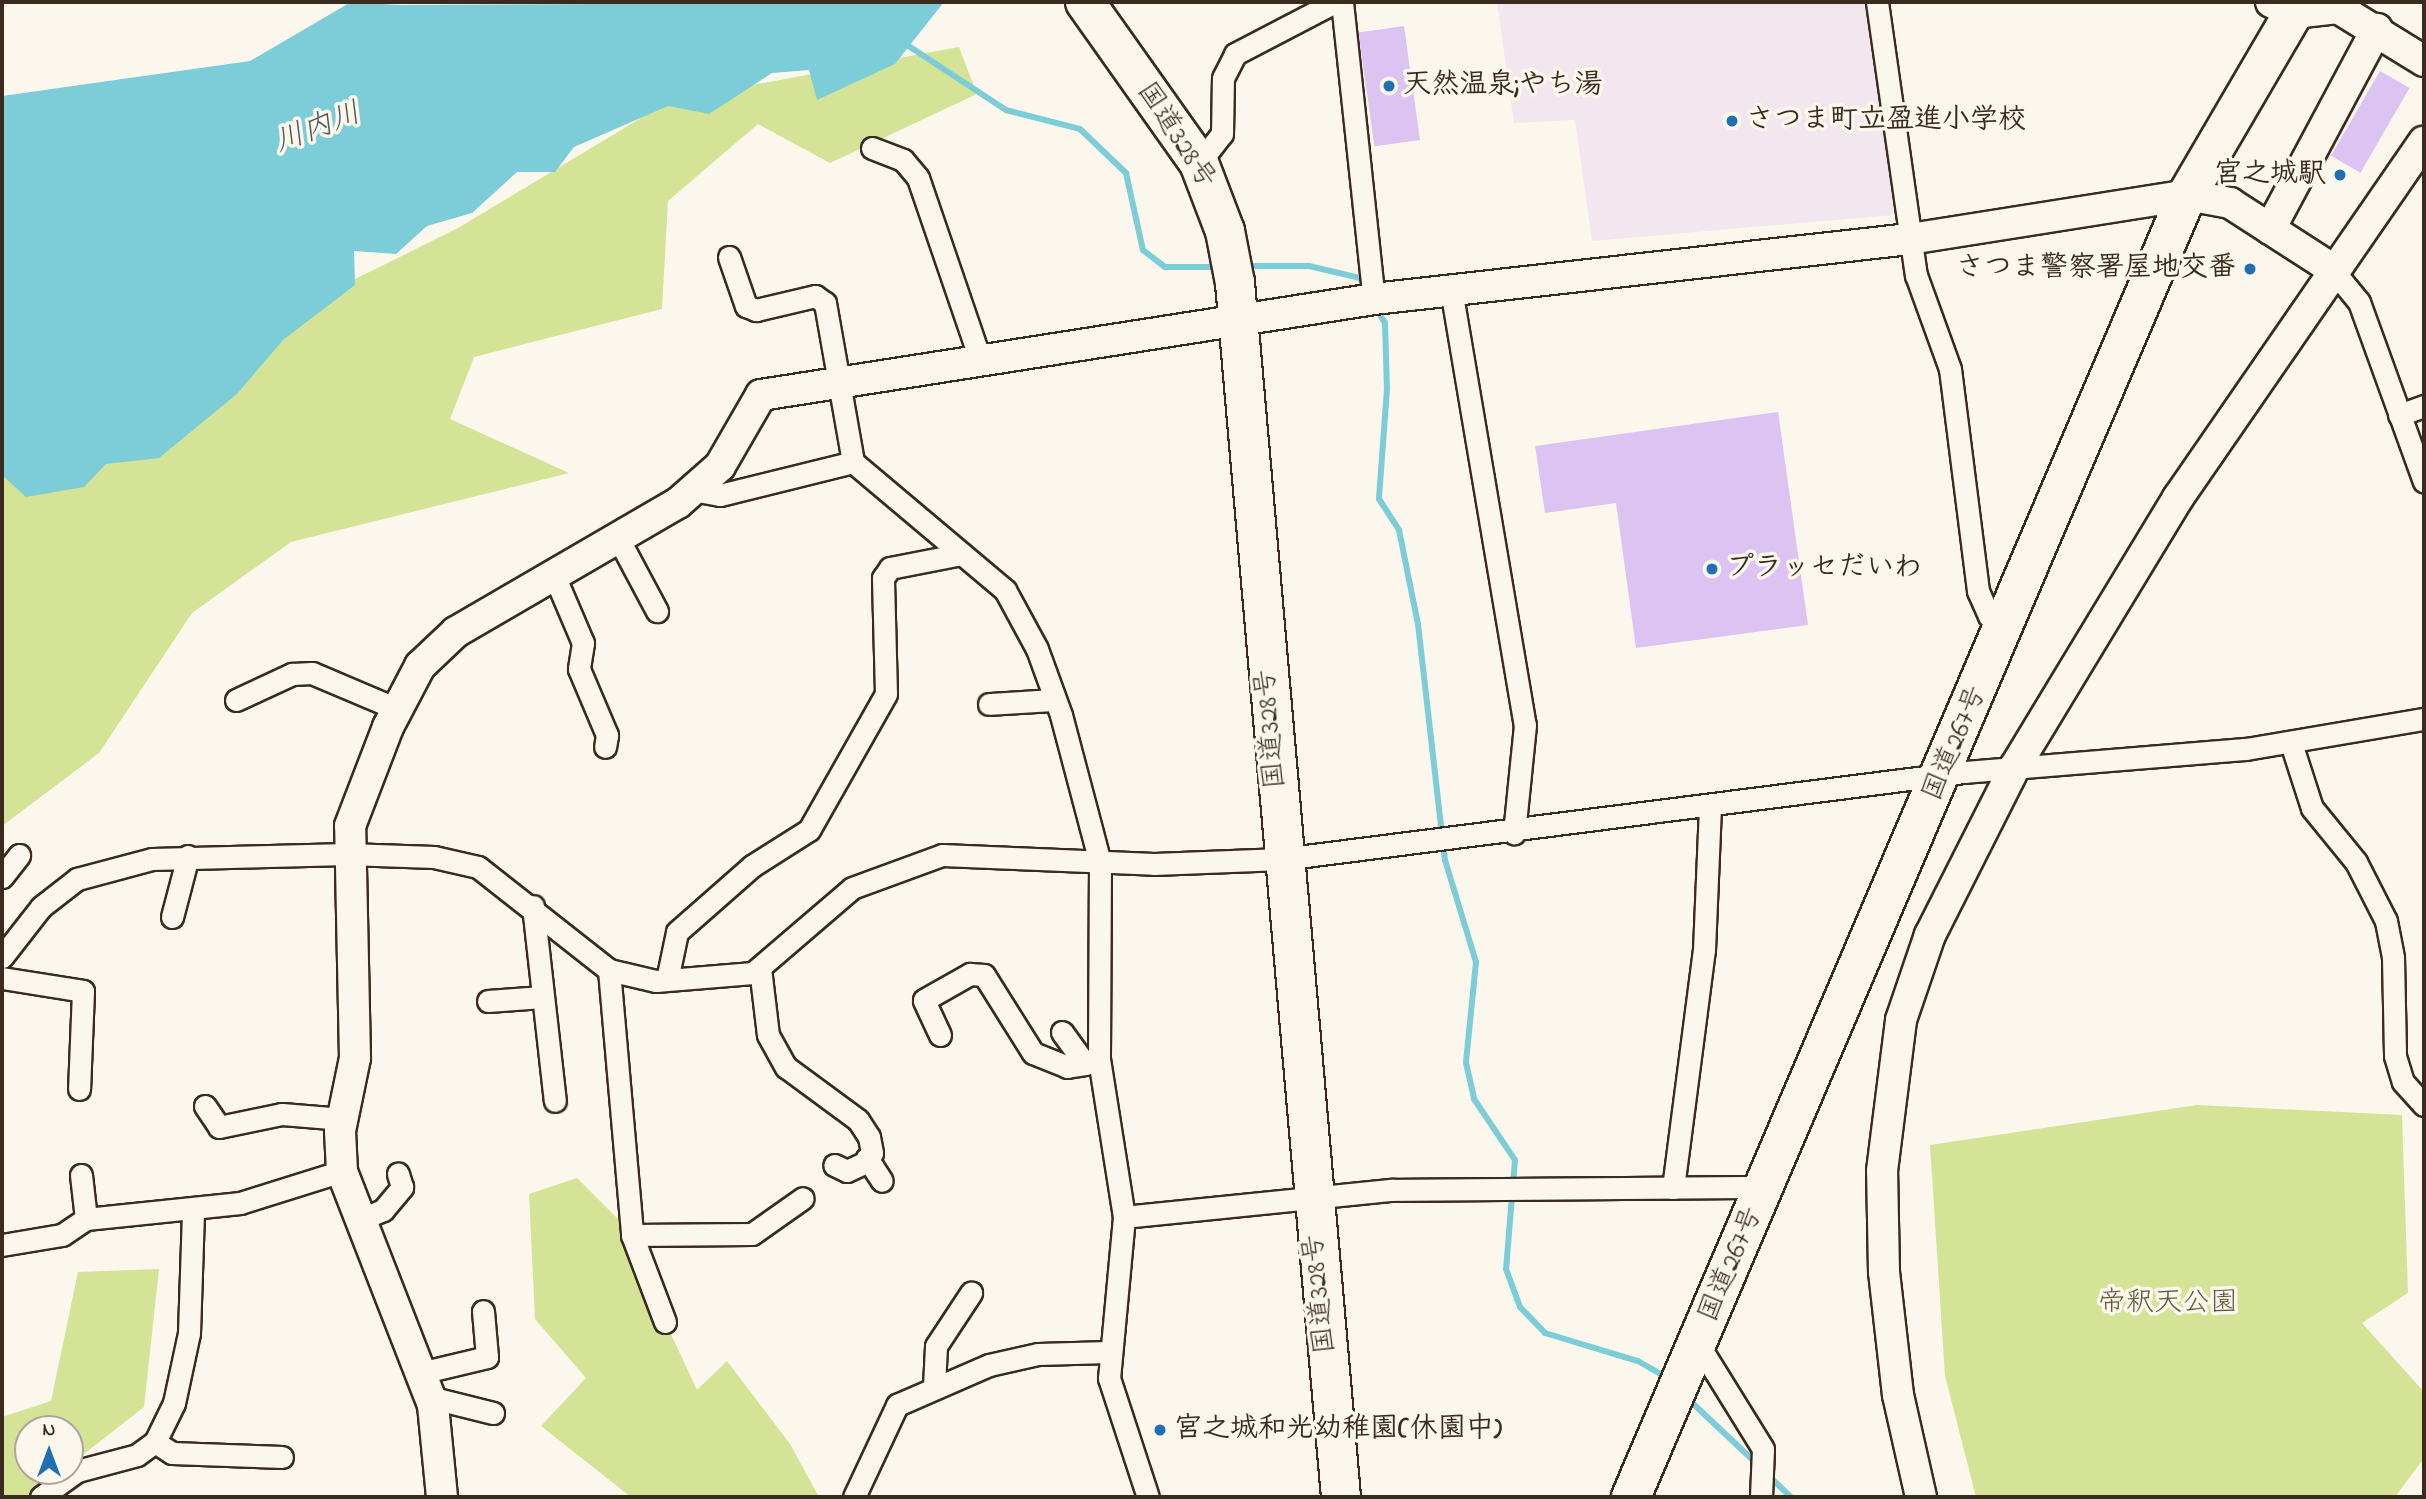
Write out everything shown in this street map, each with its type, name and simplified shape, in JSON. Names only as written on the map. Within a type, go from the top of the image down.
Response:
[{"type":"highway","name":"国道328号","points":[[1085,2],[1199,163],[1225,231],[1239,322],[1282,859],[1341,1497]]},
{"type":"highway","name":"国道267号","points":[[1631,1497],[1942,779],[2187,195],[2288,5]]},
{"type":"street","points":[[1199,163],[1222,134],[1223,78],[1235,54],[1335,2]]},
{"type":"street","points":[[1342,2],[1374,299]]},
{"type":"street","points":[[1877,2],[1896,101],[1916,275],[1950,369],[1978,591],[1989,616],[2004,627]]},
{"type":"street","points":[[2288,5],[2338,8],[2377,29],[2424,61]]},
{"type":"street","points":[[2270,229],[2377,29]]},
{"type":"street","points":[[1921,1497],[1898,1395],[1884,1272],[1884,1119],[1901,1020],[1930,935],[2015,767],[2179,498],[2331,268],[2424,142]]},
{"type":"street","points":[[872,148],[903,160],[918,178],[981,362]]},
{"type":"street","points":[[442,1497],[425,1385],[342,1171],[343,1119],[355,1058],[347,854],[350,826],[397,709],[420,666],[456,632],[618,538],[692,491],[720,466],[761,395],[1374,299],[1910,239],[2187,195],[2230,203],[2331,268],[2359,302],[2424,482]]},
{"type":"street","points":[[729,257],[746,306],[756,310],[815,296],[825,303],[844,383],[853,462],[1005,590],[1037,649],[1055,700],[1086,792],[1100,863],[1092,1062],[1124,1217],[1109,1352],[1109,1378],[1148,1497]]},
{"type":"street","points":[[1451,289],[1525,725],[1514,833]]},
{"type":"street","points":[[2399,415],[2424,406]]},
{"type":"street","points":[[692,491],[720,495],[853,462]]},
{"type":"street","points":[[618,538],[657,611]]},
{"type":"street","points":[[667,980],[677,932],[752,866],[808,830],[887,694],[883,578],[890,568],[962,554]]},
{"type":"street","points":[[554,575],[583,643],[579,669],[607,735],[606,747]]},
{"type":"street","points":[[236,700],[292,674],[312,673],[397,709]]},
{"type":"street","points":[[989,704],[1055,700]]},
{"type":"street","points":[[2,957],[41,907],[77,880],[188,856],[347,854],[434,857],[478,867],[533,906],[608,970],[667,980],[760,968],[852,888],[907,864],[942,855],[1100,863],[1282,859],[1514,833],[1942,779],[2015,767],[2291,743],[2424,719]]},
{"type":"street","points":[[2291,743],[2312,808],[2356,862],[2386,921],[2393,958],[2395,1056],[2403,1082],[2424,1105]]},
{"type":"street","points":[[1673,1188],[1704,950],[1710,808]]},
{"type":"street","points":[[2,877],[19,855]]},
{"type":"street","points":[[172,917],[188,856]]},
{"type":"street","points":[[533,906],[555,1101]]},
{"type":"street","points":[[760,968],[768,1035],[786,1067],[858,1120],[869,1137],[867,1158],[882,1181]]},
{"type":"street","points":[[608,970],[632,1236],[665,1322]]},
{"type":"street","points":[[940,1035],[920,992],[970,974],[984,975],[1033,1053],[1067,1067],[1092,1062]]},
{"type":"street","points":[[2,978],[83,991],[79,1089]]},
{"type":"street","points":[[488,1001],[542,997]]},
{"type":"street","points":[[1062,1032],[1092,1062]]},
{"type":"street","points":[[205,1106],[219,1127],[282,1114],[343,1119]]},
{"type":"street","points":[[834,1165],[846,1171],[867,1158]]},
{"type":"street","points":[[2,1245],[62,1235],[86,1219],[193,1210],[305,1186],[342,1171]]},
{"type":"street","points":[[361,1219],[383,1210],[402,1187],[398,1174]]},
{"type":"street","points":[[81,1175],[86,1219]]},
{"type":"street","points":[[1124,1217],[1312,1196],[1766,1187]]},
{"type":"street","points":[[632,1236],[752,1234],[803,1198]]},
{"type":"street","points":[[41,1497],[69,1489],[155,1442],[174,1404],[189,1333],[193,1210]]},
{"type":"street","points":[[934,1386],[936,1346],[971,1293]]},
{"type":"street","points":[[425,1385],[487,1357],[482,1311]]},
{"type":"street","points":[[1698,1344],[1763,1449],[1761,1497]]},
{"type":"street","points":[[854,1497],[885,1422],[897,1405],[934,1386],[1038,1354],[1109,1352]]},
{"type":"street","points":[[425,1385],[493,1413]]},
{"type":"street","points":[[155,1442],[172,1453],[282,1457]]},
{"type":"shaded area","name":"さつま町立盈進小学校","points":[[1497,2],[1876,2],[1894,160],[1893,215],[1592,241],[1575,120],[1514,123]]},
{"type":"green space","points":[[959,47],[977,94],[830,163],[758,124],[668,201],[662,309],[474,357],[450,419],[569,473],[291,542],[192,613],[99,753],[2,826],[2,430],[216,348],[458,228],[671,100]]},
{"type":"green space","name":"帝釈天公園","points":[[2197,1105],[2402,1115],[2408,1293],[2362,1323],[2424,1392],[2424,1458],[2395,1497],[1976,1497],[1945,1376],[1930,1145]]},
{"type":"green space","points":[[577,1178],[643,1244],[661,1313],[697,1390],[727,1361],[790,1444],[819,1497],[631,1497],[541,1426],[586,1378],[535,1319],[529,1194]]},
{"type":"green space","points":[[159,1269],[144,1407],[84,1454],[84,1415],[14,1415],[14,1485],[45,1485],[30,1497],[2,1497],[2,1417],[51,1401],[78,1272]]},
{"type":"water","name":"川内川","points":[[351,2],[398,5],[944,2],[895,64],[817,100],[809,70],[772,73],[709,114],[668,106],[574,147],[555,172],[517,172],[472,213],[427,226],[396,254],[354,251],[355,285],[283,340],[237,394],[159,458],[106,464],[84,487],[26,497],[2,475],[2,96],[250,61]]},
{"type":"building","name":"天然温泉;やち湯","points":[[1404,26],[1420,140],[1374,146],[1358,32]]},
{"type":"building","points":[[2380,71],[2409,88],[2360,173],[2331,156]]},
{"type":"building","name":"プラッセだいわ","points":[[1778,412],[1808,625],[1636,648],[1616,503],[1545,513],[1535,446]]},
{"type":"waterway","points":[[901,41],[1006,110],[1080,129],[1126,173],[1143,250],[1165,267],[1219,267]]},
{"type":"waterway","points":[[1244,266],[1309,266],[1360,278],[1365,288]]},
{"type":"waterway","points":[[1375,307],[1385,323],[1387,389],[1379,499],[1399,530],[1418,624],[1445,860],[1476,962],[1466,1063],[1474,1099],[1515,1160],[1506,1269],[1520,1307],[1545,1333],[1638,1361],[1669,1379]]},
{"type":"waterway","points":[[1686,1397],[1757,1464]]},
{"type":"waterway","points":[[1767,1474],[1791,1497]]},
{"type":"place","name":"天然温泉;やち湯","points":[[1389,86]]},
{"type":"place","name":"さつま町立盈進小学校","points":[[1732,121]]},
{"type":"place","name":"宮之城駅","points":[[2340,175]]},
{"type":"place","name":"さつま警察署屋地交番","points":[[2250,269]]},
{"type":"place","name":"プラッセだいわ","points":[[1712,569]]},
{"type":"place","name":"宮之城和光幼稚園(休園中)","points":[[1160,1430]]}]
